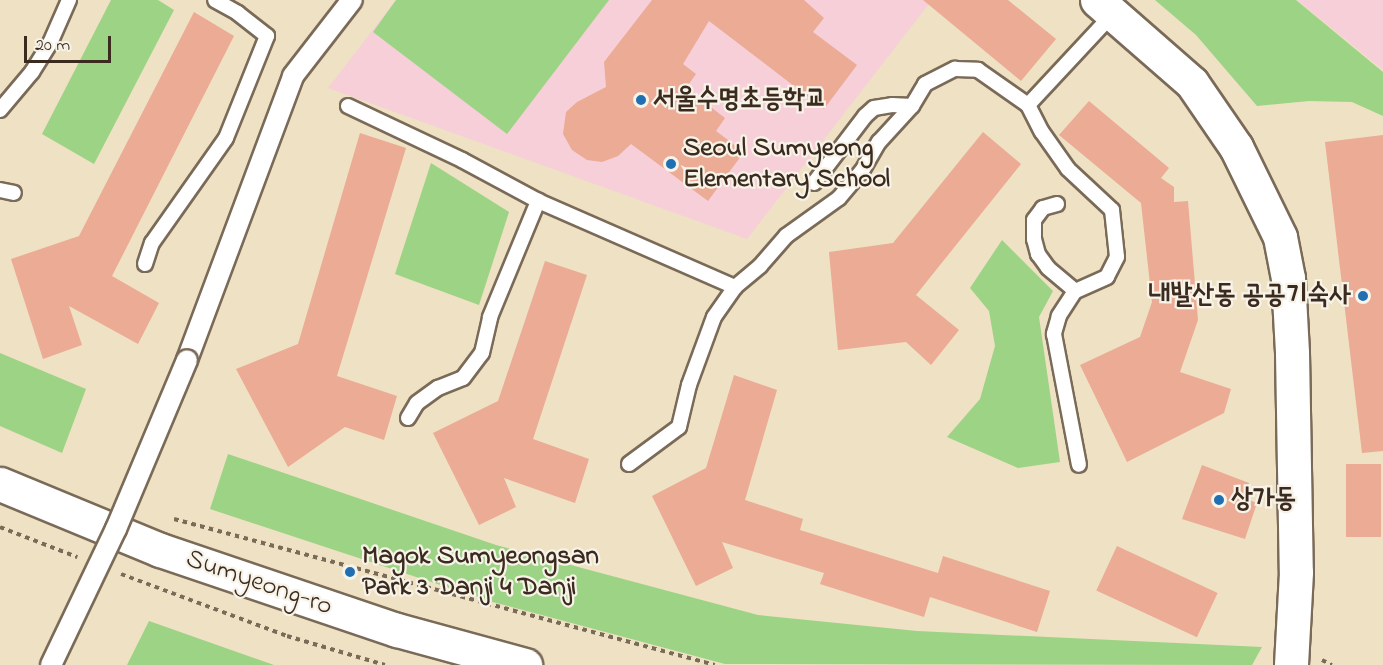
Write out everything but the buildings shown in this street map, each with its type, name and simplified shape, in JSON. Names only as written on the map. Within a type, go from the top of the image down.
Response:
[{"type":"street","points":[[51,665],[116,529],[187,360],[293,76],[352,0]]},
{"type":"street","points":[[1105,7],[1192,83],[1236,147],[1280,237],[1288,278],[1292,353],[1296,572],[1291,665]]},
{"type":"street","name":"Sumyeong-ro","points":[[0,484],[160,550],[397,630],[525,665]]},
{"type":"lane","points":[[0,110],[45,51],[69,0]]},
{"type":"lane","points":[[145,264],[152,243],[226,138],[267,36],[238,13],[215,0]]},
{"type":"lane","points":[[1028,105],[1105,7]]},
{"type":"lane","points":[[629,464],[679,427],[689,385],[714,317],[735,287],[760,266],[786,236],[839,198],[862,171],[879,142],[912,106],[925,84],[955,69],[978,70],[1028,105],[1042,132],[1068,169],[1112,210],[1117,257],[1107,277],[1075,291],[1059,316],[1054,334],[1079,465]]},
{"type":"lane","points":[[814,183],[865,116],[874,108],[892,105],[912,106]]},
{"type":"lane","points":[[348,106],[462,160],[538,201],[735,287]]},
{"type":"lane","points":[[0,190],[14,193]]},
{"type":"lane","points":[[408,418],[417,403],[438,388],[463,378],[482,353],[490,317],[538,201]]},
{"type":"lane","points":[[1057,204],[1043,208],[1034,220],[1034,239],[1038,254],[1048,268],[1075,291]]},
{"type":"path","points":[[168,518],[715,665]]},
{"type":"path","points":[[0,527],[78,558]]},
{"type":"path","points":[[111,570],[287,636],[385,665]]},
{"type":"shaded area","name":"Seoul Sumyeong Elementary School","points":[[396,0],[932,0],[747,239],[328,88]]},
{"type":"shaded area","points":[[1297,0],[1383,0],[1383,70]]},
{"type":"green space","points":[[111,0],[158,0],[174,10],[94,164],[42,134]]},
{"type":"green space","points":[[396,0],[609,0],[507,134],[373,32]]},
{"type":"green space","points":[[1155,0],[1296,0],[1383,72],[1383,116],[1352,102],[1309,101],[1257,106],[1196,35]]},
{"type":"green space","points":[[431,163],[509,212],[479,305],[395,274]]},
{"type":"green space","points":[[1002,240],[1053,291],[1039,317],[1060,462],[1018,468],[947,437],[980,399],[995,346],[989,311],[970,288]]},
{"type":"green space","points":[[0,353],[86,389],[62,453],[0,426]]},
{"type":"green space","points":[[228,454],[496,545],[758,615],[917,631],[1262,647],[1252,665],[725,664],[489,601],[210,509]]},
{"type":"green space","points":[[149,621],[274,665],[127,665]]},
{"type":"place","name":"서울수명초등학교","points":[[641,100]]},
{"type":"place","name":"Seoul Sumyeong Elementary School","points":[[671,164]]},
{"type":"place","name":"내발산동 공공기숙사","points":[[1363,296]]},
{"type":"place","name":"상가동","points":[[1219,500]]},
{"type":"place","name":"Magok Sumyeongsan Park 3 Danji 4 Danji","points":[[350,572]]}]
